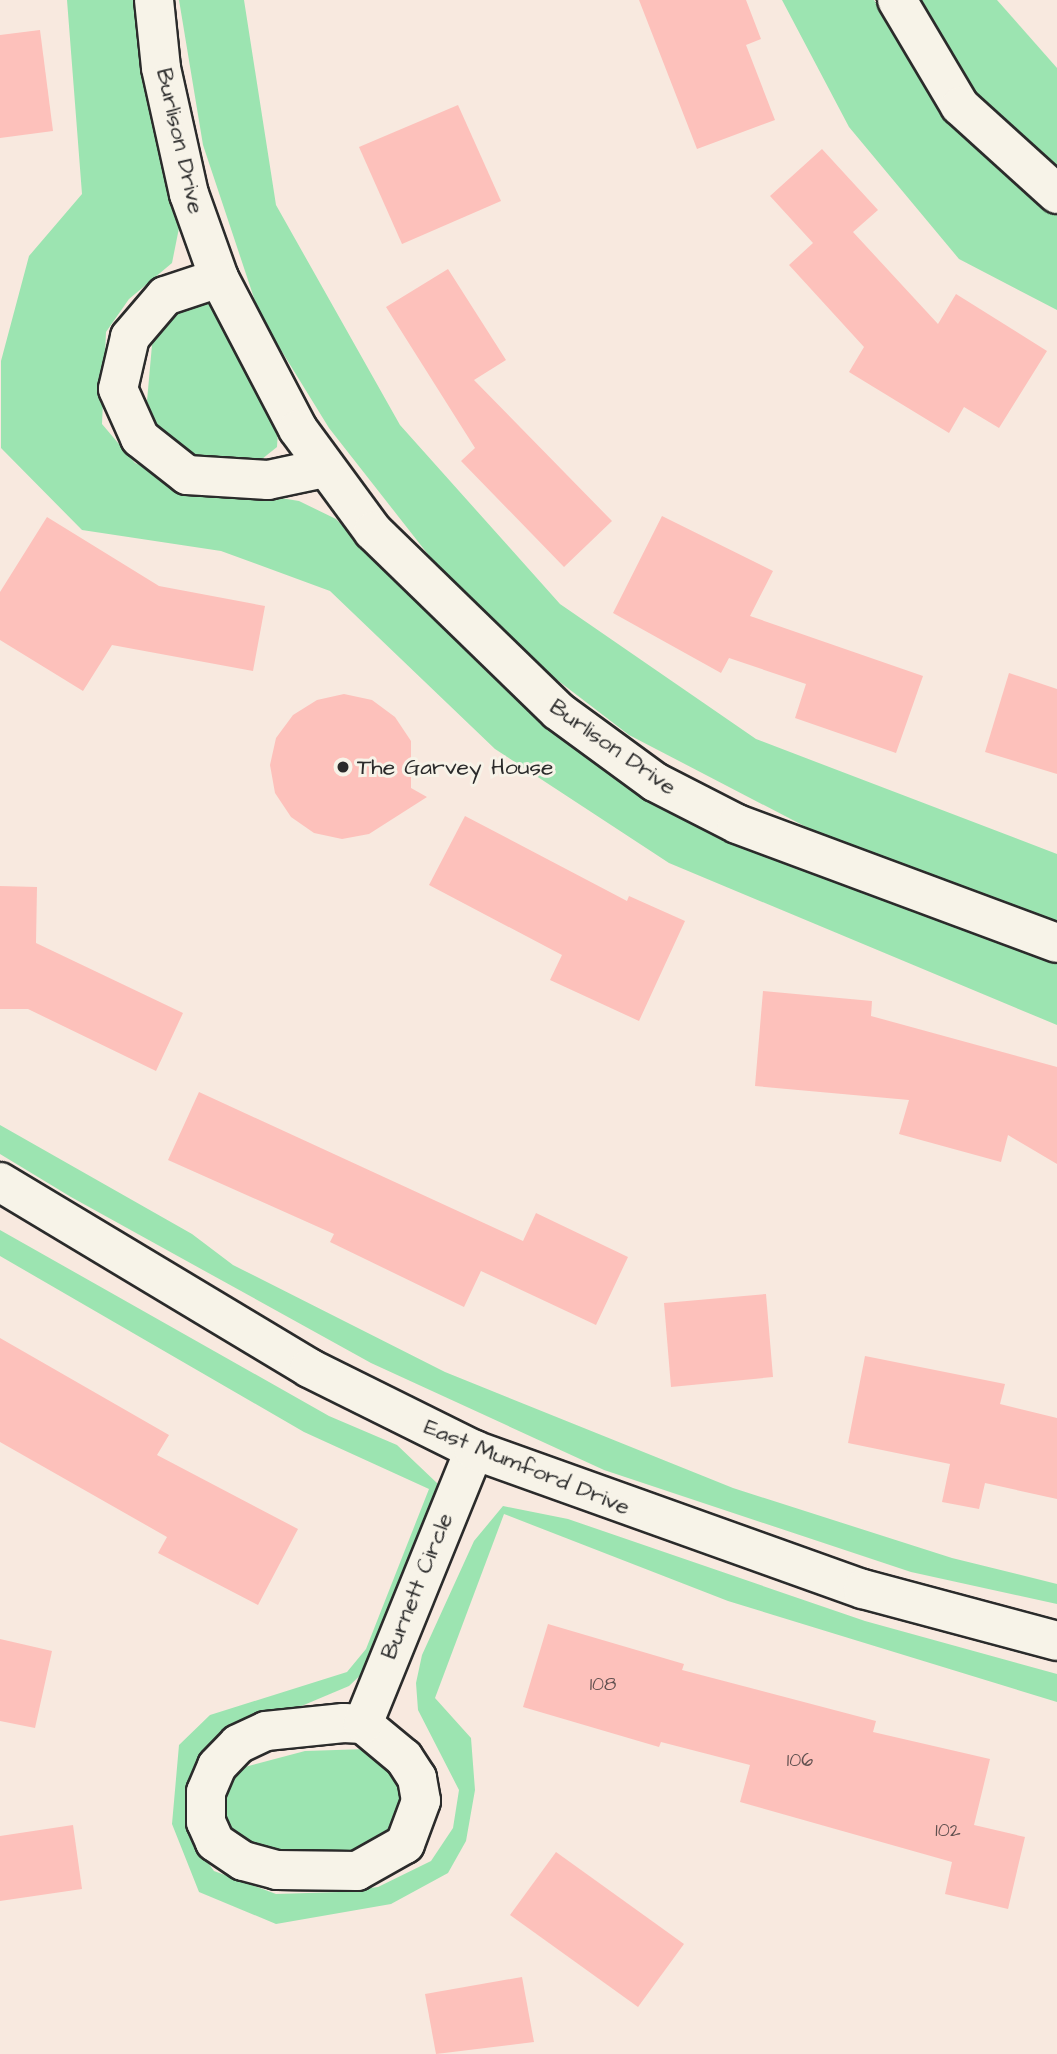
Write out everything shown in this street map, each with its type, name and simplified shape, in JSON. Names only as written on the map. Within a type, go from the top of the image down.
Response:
[{"type":"street","name":"Burlison Drive","points":[[154,0],[161,68],[189,194],[219,278],[324,468],[373,531],[477,639],[558,711],[655,782],[737,824],[1057,943]]},
{"type":"street","points":[[898,0],[960,106],[1057,194]]},
{"type":"street","points":[[219,278],[165,296],[130,337],[118,389],[139,438],[187,475],[268,480],[324,468]]},
{"type":"street","name":"East Mumford Drive","points":[[0,1182],[309,1368],[474,1450],[863,1589],[1057,1641]]},
{"type":"street","name":"Burnett Circle","points":[[363,1724],[474,1450]]},
{"type":"street","points":[[363,1724],[404,1758],[417,1778],[421,1801],[405,1844],[386,1860],[357,1871],[277,1870],[243,1861],[215,1842],[206,1822],[206,1792],[217,1766],[238,1744],[266,1731],[363,1724]]},
{"type":"green space","points":[[67,0],[137,0],[183,208],[172,263],[129,299],[106,332],[102,424],[135,463],[177,481],[299,501],[336,519],[489,674],[571,743],[729,836],[1057,960],[1057,1025],[669,863],[495,749],[330,591],[221,551],[82,530],[1,448],[1,361],[29,256],[82,194]]},
{"type":"green space","points":[[179,0],[244,0],[276,205],[400,425],[560,604],[756,739],[1057,854],[1057,921],[858,854],[629,735],[522,653],[434,562],[329,428],[260,316],[203,145]]},
{"type":"green space","points":[[782,0],[874,0],[963,135],[1057,216],[1057,310],[959,259],[849,127]]},
{"type":"green space","points":[[915,0],[997,0],[1057,68],[1057,169],[982,104]]},
{"type":"green space","points":[[205,301],[219,310],[278,430],[277,447],[257,463],[195,455],[159,431],[147,401],[152,345],[175,305]]},
{"type":"green space","points":[[0,1125],[192,1234],[233,1265],[445,1372],[733,1488],[952,1558],[1057,1584],[1057,1604],[911,1572],[604,1470],[371,1363],[71,1197],[0,1154]]},
{"type":"green space","points":[[0,1230],[329,1416],[397,1445],[438,1484],[439,1510],[368,1668],[349,1686],[235,1734],[195,1845],[214,1871],[276,1894],[339,1892],[378,1887],[431,1861],[453,1828],[459,1790],[418,1710],[416,1683],[422,1655],[474,1541],[503,1506],[568,1519],[865,1621],[1057,1674],[1057,1702],[728,1601],[504,1514],[435,1698],[471,1738],[475,1790],[466,1841],[448,1873],[391,1904],[276,1924],[199,1892],[172,1824],[179,1745],[210,1715],[347,1672],[366,1649],[429,1489],[304,1432],[0,1256]]},
{"type":"green space","points":[[367,1749],[398,1770],[406,1793],[390,1839],[347,1854],[255,1853],[225,1826],[228,1785],[241,1768],[305,1751]]},
{"type":"building","points":[[639,0],[746,0],[761,39],[746,45],[775,120],[697,149]]},
{"type":"building","points":[[40,30],[53,131],[0,138],[0,35]]},
{"type":"building","points":[[458,105],[501,201],[402,244],[359,147]]},
{"type":"building","points":[[822,149],[878,210],[853,232],[938,324],[956,294],[1047,351],[999,428],[964,407],[949,433],[849,372],[864,347],[789,265],[813,243],[770,196]]},
{"type":"building","points":[[448,269],[506,360],[474,380],[612,521],[564,567],[461,461],[475,448],[386,307]]},
{"type":"building","points":[[662,516],[773,571],[750,616],[923,676],[896,753],[795,718],[806,684],[729,658],[721,673],[613,613]]},
{"type":"building","points":[[47,517],[159,586],[265,606],[253,671],[112,645],[83,691],[0,640],[0,592]]},
{"type":"building","points":[[1009,673],[1057,689],[1057,774],[985,752]]},
{"type":"building","name":"The Garvey House","points":[[344,694],[372,700],[395,717],[411,741],[411,788],[427,797],[369,834],[342,839],[314,833],[291,817],[275,793],[270,765],[276,738],[293,715],[317,700]]},
{"type":"building","points":[[465,816],[627,901],[629,896],[685,921],[639,1021],[550,980],[562,955],[429,885]]},
{"type":"building","points":[[0,886],[37,887],[36,943],[183,1013],[156,1071],[28,1009],[0,1009]]},
{"type":"building","points":[[763,991],[872,1001],[871,1016],[1057,1067],[1057,1164],[1008,1135],[1001,1162],[899,1134],[909,1100],[755,1086]]},
{"type":"building","points":[[199,1092],[523,1241],[536,1213],[628,1257],[596,1325],[481,1271],[464,1307],[330,1242],[334,1234],[168,1160]]},
{"type":"building","points":[[766,1294],[773,1377],[671,1387],[664,1303]]},
{"type":"building","points":[[0,1338],[169,1435],[157,1455],[298,1529],[258,1605],[158,1553],[167,1537],[0,1442]]},
{"type":"building","points":[[865,1356],[1005,1384],[1000,1404],[1057,1418],[1057,1499],[985,1483],[979,1509],[942,1502],[950,1464],[848,1443]]},
{"type":"building","points":[[548,1624],[684,1664],[682,1670],[876,1721],[873,1732],[990,1759],[974,1825],[1025,1837],[1008,1909],[945,1894],[952,1862],[740,1802],[750,1765],[661,1742],[659,1747],[523,1707]]},
{"type":"building","points":[[0,1639],[52,1651],[35,1728],[0,1721]]},
{"type":"building","points":[[73,1825],[82,1889],[0,1901],[0,1836]]},
{"type":"building","points":[[556,1852],[684,1944],[638,2007],[510,1915]]},
{"type":"building","points":[[522,1977],[534,2042],[436,2054],[425,1994]]},
{"type":"place","name":"The Garvey House","points":[[343,767]]}]
